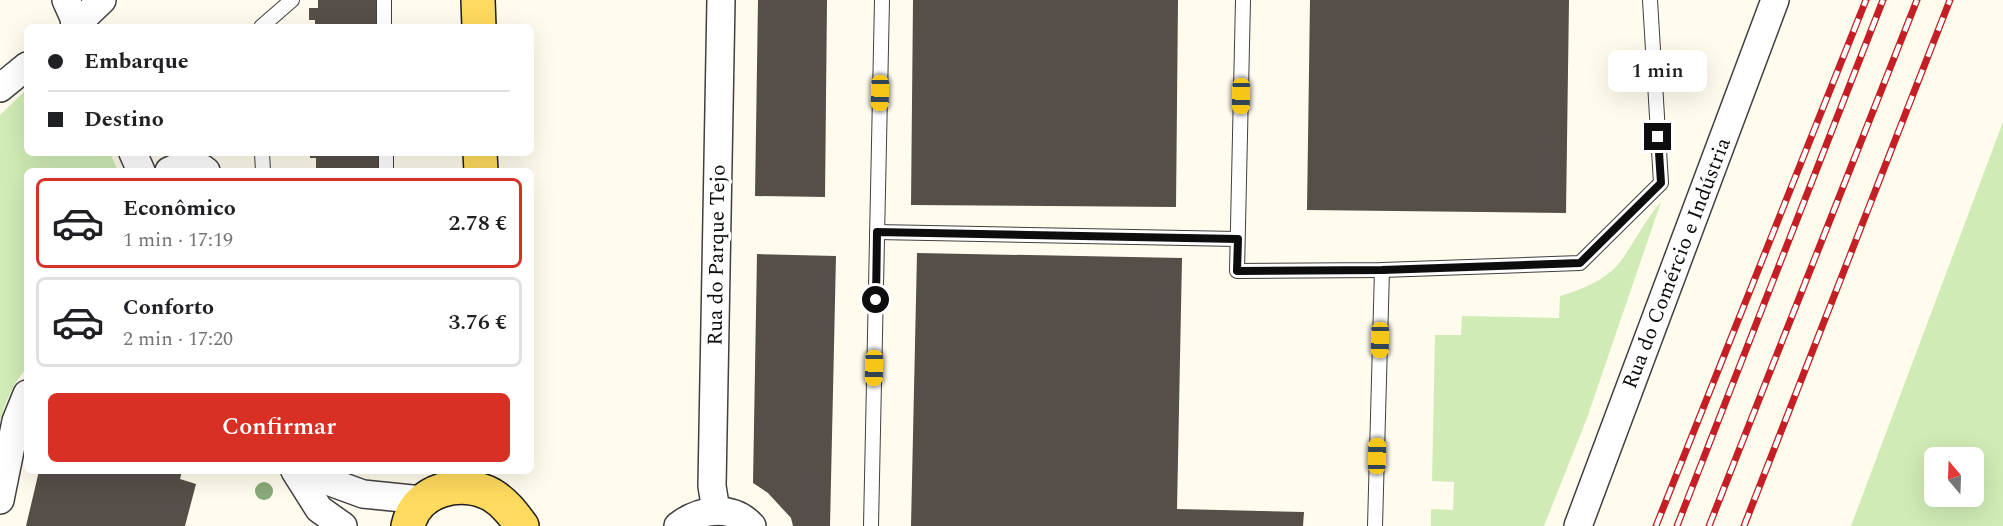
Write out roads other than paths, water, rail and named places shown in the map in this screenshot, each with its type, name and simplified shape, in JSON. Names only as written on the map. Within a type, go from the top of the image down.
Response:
[{"type":"main road","points":[[478,0],[479,24]]},
{"type":"main road","points":[[493,474],[513,514]]},
{"type":"main road","points":[[429,498],[452,488],[472,486],[492,495],[513,514]]},
{"type":"street","points":[[66,0],[75,24]]},
{"type":"street","points":[[78,24],[102,0]]},
{"type":"street","name":"Rua do Parque Tejo","points":[[716,510],[712,486],[721,0]]},
{"type":"street","name":"Rua do Comércio e Indústria","points":[[1578,526],[1775,0]]},
{"type":"street","points":[[0,88],[24,68]]},
{"type":"street","points":[[175,168],[195,165],[200,168]]},
{"type":"street","points":[[0,500],[16,421],[24,401]]},
{"type":"street","points":[[297,474],[319,509],[343,526]]},
{"type":"street","points":[[308,474],[363,494],[429,498]]},
{"type":"street","points":[[678,526],[690,517],[716,510],[733,514],[752,526]]},
{"type":"street","points":[[513,514],[541,526]]},
{"type":"lane","points":[[264,24],[292,0]]},
{"type":"lane","points":[[384,0],[384,24]]},
{"type":"lane","points":[[871,526],[882,0]]},
{"type":"lane","points":[[1243,0],[1237,271],[1382,270],[1580,263],[1661,183],[1650,0]]},
{"type":"lane","points":[[877,232],[1238,239]]},
{"type":"lane","points":[[1375,526],[1382,270]]},
{"type":"railway","points":[[1656,526],[1866,0]]},
{"type":"railway","points":[[1677,526],[1883,0]]},
{"type":"railway","points":[[1709,526],[1917,0]]},
{"type":"railway","points":[[1744,526],[1950,0]]}]
